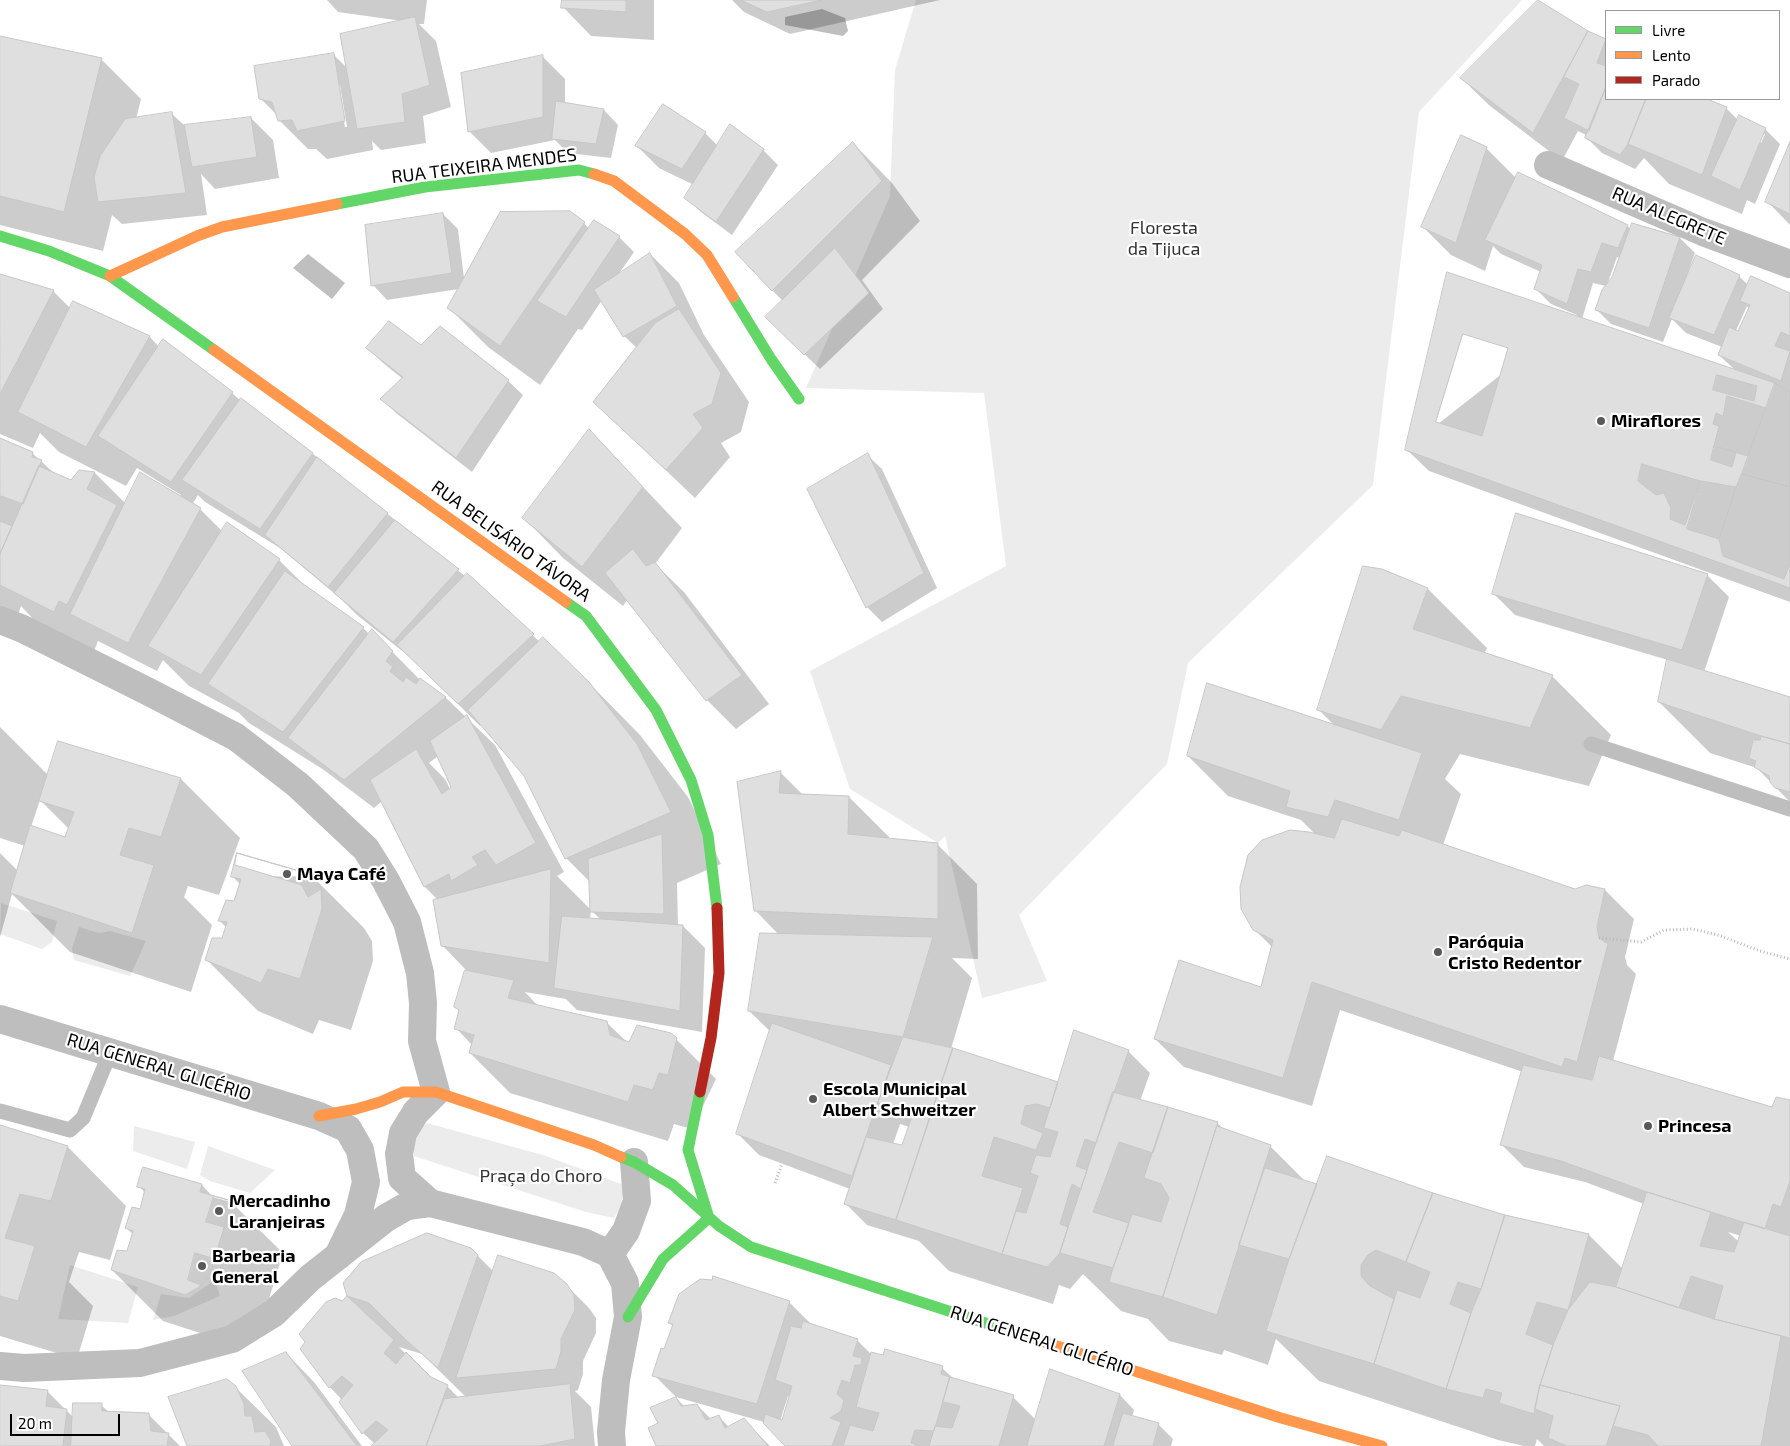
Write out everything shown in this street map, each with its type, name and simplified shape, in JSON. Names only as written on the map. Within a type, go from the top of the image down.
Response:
[{"type":"street","name":"RUA ALEGRETE","points":[[1548,165],[1704,232],[1790,264]]},
{"type":"street","name":"RUA TEIXEIRA MENDES","points":[[110,276],[197,236],[222,227],[425,187],[578,170],[614,181],[686,234],[707,256],[771,359],[799,398]]},
{"type":"street","name":"RUA BELISÁRIO TÁVORA","points":[[0,236],[49,251],[110,276],[586,616],[656,710],[691,780],[708,835],[718,899],[719,973],[711,1038],[688,1150],[709,1218]]},
{"type":"street","points":[[0,620],[23,629],[236,738],[298,785],[366,849],[386,881],[407,922],[420,973],[423,1003],[422,1041],[436,1092],[416,1112],[403,1133],[399,1154],[402,1178],[430,1203]]},
{"type":"street","name":"RUA GENERAL GLICÉRIO","points":[[0,1018],[319,1116],[348,1129],[360,1150],[366,1182],[358,1215],[338,1256]]},
{"type":"street","name":"RUA GENERAL GLICÉRIO","points":[[319,1116],[356,1109],[380,1102],[403,1092],[436,1092],[594,1145],[634,1162],[673,1185],[709,1218],[751,1247],[1281,1418],[1382,1446]]},
{"type":"street","points":[[610,1254],[626,1231],[637,1202],[634,1162]]},
{"type":"street","points":[[0,1366],[24,1368],[140,1364],[232,1339],[274,1313],[310,1278],[386,1218],[408,1206],[430,1203],[583,1242],[610,1254],[625,1283],[628,1317],[616,1380],[611,1432],[612,1446]]},
{"type":"street","points":[[628,1317],[663,1259],[709,1218]]},
{"type":"lane","points":[[1591,744],[1790,809]]},
{"type":"lane","points":[[0,1111],[70,1130],[83,1118],[110,1053]]},
{"type":"path","points":[[1599,938],[1641,942],[1664,930],[1693,929],[1718,935],[1760,951],[1790,959]]},
{"type":"path","points":[[775,1183],[782,1164]]},
{"type":"green space","name":"Floresta da Tijuca","points":[[916,0],[1522,0],[1419,112],[1373,485],[1188,663],[1167,764],[1019,915],[1047,981],[982,998],[945,836],[938,843],[850,789],[810,671],[1006,566],[984,393],[806,388],[890,196],[895,70]]},
{"type":"green space","points":[[1,903],[57,921],[52,942],[42,949],[0,934]]},
{"type":"green space","points":[[79,927],[99,933],[110,931],[146,941],[130,976],[74,960],[72,948]]},
{"type":"green space","name":"Praça do Choro","points":[[427,1123],[546,1156],[624,1185],[621,1206],[614,1218],[586,1212],[414,1156],[413,1135]]},
{"type":"green space","points":[[134,1126],[195,1142],[187,1169],[133,1151]]},
{"type":"green space","points":[[208,1146],[275,1170],[250,1193],[210,1181],[200,1175]]},
{"type":"green space","points":[[70,1265],[138,1287],[128,1323],[58,1319]]},
{"type":"green space","points":[[215,1280],[220,1296],[174,1316],[153,1320],[161,1294],[189,1298]]},
{"type":"shaded area","points":[[822,9],[845,18],[848,31],[843,36],[785,25],[785,17]]},
{"type":"shaded area","points":[[308,254],[345,283],[332,299],[293,268]]},
{"type":"building","points":[[562,0],[626,0],[626,12],[561,8]]},
{"type":"building","points":[[741,0],[822,0],[767,12]]},
{"type":"building","points":[[1538,0],[1588,31],[1533,133],[1460,78]]},
{"type":"building","points":[[415,17],[430,85],[402,94],[405,122],[357,129],[340,34]]},
{"type":"building","points":[[1588,31],[1605,39],[1597,63],[1605,66],[1605,90],[1589,131],[1564,118],[1579,84],[1564,77]]},
{"type":"building","points":[[0,36],[102,58],[64,212],[0,196]]},
{"type":"building","points":[[334,53],[345,121],[297,131],[292,120],[278,121],[272,102],[259,99],[254,66]]},
{"type":"building","points":[[543,55],[543,117],[468,132],[461,73]]},
{"type":"building","points":[[1605,89],[1605,100],[1646,100],[1628,144],[1620,155],[1585,138]]},
{"type":"building","points":[[1646,100],[1710,100],[1727,107],[1702,175],[1628,144]]},
{"type":"building","points":[[556,101],[604,109],[596,144],[552,139]]},
{"type":"building","points":[[663,104],[706,132],[682,169],[635,146]]},
{"type":"building","points":[[172,112],[186,193],[98,202],[94,177],[100,156],[125,119]]},
{"type":"building","points":[[1739,115],[1766,128],[1740,190],[1711,176]]},
{"type":"building","points":[[251,117],[257,157],[192,167],[184,125]]},
{"type":"building","points":[[730,124],[764,149],[716,222],[684,198]]},
{"type":"building","points":[[1461,135],[1487,147],[1456,243],[1421,227]]},
{"type":"building","points":[[853,142],[882,181],[772,291],[735,252]]},
{"type":"building","points":[[1790,142],[1790,214],[1765,202]]},
{"type":"building","points":[[1518,172],[1628,225],[1618,248],[1602,243],[1591,272],[1578,269],[1567,304],[1534,289],[1542,265],[1485,240]]},
{"type":"building","points":[[570,211],[585,222],[500,346],[447,308],[500,212]]},
{"type":"building","points":[[443,213],[452,273],[371,286],[365,225]]},
{"type":"building","points":[[594,220],[620,236],[566,317],[537,301]]},
{"type":"building","points":[[1632,223],[1680,237],[1649,328],[1595,310],[1602,290],[1612,277]]},
{"type":"building","points":[[835,248],[869,293],[804,355],[765,317]]},
{"type":"building","points":[[650,253],[677,306],[623,337],[594,290]]},
{"type":"building","points":[[1696,255],[1740,275],[1714,335],[1669,318]]},
{"type":"building","name":"Miraflores","points":[[1447,272],[1775,383],[1790,392],[1790,588],[1405,450]]},
{"type":"building","points":[[0,274],[54,290],[0,394]]},
{"type":"building","points":[[1751,276],[1790,293],[1790,336],[1781,332],[1775,346],[1790,351],[1781,381],[1718,355],[1729,327],[1738,331],[1750,305],[1740,301]]},
{"type":"building","points":[[73,301],[150,336],[86,447],[18,412]]},
{"type":"building","points":[[679,309],[721,373],[712,404],[693,414],[703,428],[666,470],[593,402],[655,323]]},
{"type":"building","points":[[389,321],[421,345],[440,326],[509,380],[456,458],[380,399],[403,377],[366,348]]},
{"type":"building","points":[[1463,334],[1508,348],[1482,436],[1436,422]]},
{"type":"building","points":[[163,339],[233,392],[171,482],[98,436]]},
{"type":"building","points":[[1717,375],[1757,386],[1754,401],[1713,390]]},
{"type":"building","points":[[1775,383],[1790,392],[1790,487],[1742,474]]},
{"type":"building","points":[[1727,396],[1766,408],[1748,456],[1714,446],[1719,426],[1713,424],[1716,413],[1723,416]]},
{"type":"building","points":[[241,398],[313,453],[260,529],[182,480]]},
{"type":"building","points":[[589,429],[643,487],[582,567],[522,518]]},
{"type":"building","points":[[0,438],[33,452],[32,457],[42,460],[23,504],[1,496],[0,500]]},
{"type":"building","points":[[1714,446],[1736,452],[1732,467],[1711,460]]},
{"type":"building","points":[[868,453],[924,573],[866,608],[807,489]]},
{"type":"building","points":[[317,457],[388,513],[328,587],[265,535]]},
{"type":"building","points":[[1642,464],[1700,481],[1685,525],[1670,519],[1671,508],[1664,493],[1656,495],[1638,481]]},
{"type":"building","points":[[39,466],[71,480],[79,470],[95,472],[87,489],[117,505],[67,605],[59,601],[54,612],[0,585],[0,554]]},
{"type":"building","points":[[140,472],[201,508],[128,643],[70,614]]},
{"type":"building","points":[[1742,474],[1790,487],[1790,564],[1784,579],[1723,556],[1719,539]]},
{"type":"building","points":[[1701,481],[1736,487],[1719,539],[1687,529]]},
{"type":"building","points":[[1516,513],[1708,574],[1682,650],[1492,594]]},
{"type":"building","points":[[395,520],[459,569],[393,642],[334,593]]},
{"type":"building","points":[[0,521],[12,526],[0,554]]},
{"type":"building","points":[[227,522],[280,559],[201,675],[148,646]]},
{"type":"building","points":[[633,549],[646,566],[655,562],[742,675],[706,701],[605,573]]},
{"type":"building","points":[[1363,566],[1382,569],[1428,588],[1413,629],[1553,675],[1530,728],[1401,696],[1381,730],[1317,710]]},
{"type":"building","points":[[285,571],[364,627],[283,732],[208,684]]},
{"type":"building","points":[[467,573],[534,634],[458,704],[397,645]]},
{"type":"building","points":[[372,629],[393,651],[386,661],[393,667],[390,671],[403,682],[406,677],[416,684],[420,678],[446,697],[344,780],[288,738]]},
{"type":"building","points":[[543,637],[589,682],[637,744],[671,812],[565,859],[524,776],[468,710]]},
{"type":"building","points":[[1667,659],[1790,697],[1790,744],[1658,702]]},
{"type":"building","points":[[1207,683],[1422,753],[1399,820],[1335,800],[1328,817],[1286,807],[1290,791],[1187,756]]},
{"type":"building","points":[[467,715],[536,843],[496,865],[485,850],[472,857],[478,865],[451,881],[449,874],[424,887],[370,780],[416,749],[442,794],[451,787],[430,741]]},
{"type":"building","points":[[1761,736],[1790,744],[1790,792],[1775,788],[1770,782],[1769,776],[1754,767],[1756,761],[1749,758],[1753,740],[1760,740]]},
{"type":"building","points":[[58,741],[181,778],[161,837],[129,828],[120,855],[154,865],[132,933],[10,893],[30,825],[65,837],[74,812],[39,801]]},
{"type":"building","points":[[781,771],[779,793],[849,796],[848,834],[938,843],[938,919],[754,911],[737,782]]},
{"type":"building","name":"Paróquia Cristo Redentor","points":[[1342,819],[1399,836],[1402,830],[1575,889],[1586,885],[1605,889],[1597,927],[1599,938],[1608,944],[1577,1062],[1565,1058],[1562,1067],[1312,982],[1283,1078],[1154,1039],[1179,960],[1261,987],[1273,940],[1253,930],[1241,909],[1240,887],[1248,855],[1262,840],[1290,830],[1334,838]]},
{"type":"building","points":[[662,834],[664,914],[590,912],[588,859]]},
{"type":"building","points":[[237,853],[313,875],[321,889],[322,909],[300,979],[268,969],[261,983],[205,960],[212,938],[222,938],[227,922],[218,921],[226,900],[234,901],[241,879],[231,877]]},
{"type":"building","name":"Maya Café","points":[[237,853],[313,875],[321,889],[308,897],[302,885],[235,865]]},
{"type":"building","points":[[551,869],[549,963],[441,946],[433,900]]},
{"type":"building","points":[[562,916],[683,925],[680,1011],[554,988]]},
{"type":"building","points":[[760,933],[933,937],[903,1037],[748,1011]]},
{"type":"building","points":[[465,970],[514,980],[508,998],[607,1021],[610,1035],[629,1042],[637,1025],[671,1033],[677,1038],[668,1075],[659,1073],[653,1090],[634,1085],[628,1102],[469,1053],[474,1035],[454,1029],[459,1010],[454,1007]]},
{"type":"building","name":"Escola Municipal Albert Schweitzer","points":[[772,1023],[891,1065],[852,1176],[736,1134]]},
{"type":"building","points":[[1074,1030],[1129,1050],[1096,1143],[1085,1139],[1076,1166],[1087,1170],[1081,1189],[1072,1184],[1060,1224],[1068,1227],[1060,1253],[1047,1267],[1002,1254],[1016,1211],[1026,1213],[1038,1176],[1030,1173],[1036,1155],[1050,1157],[1058,1132],[1044,1128]]},
{"type":"building","points":[[903,1037],[953,1048],[896,1220],[844,1204],[866,1137],[902,1145],[913,1113],[878,1103]]},
{"type":"building","points":[[953,1048],[1058,1082],[1050,1108],[1037,1104],[1025,1106],[1021,1124],[1043,1133],[1036,1150],[994,1137],[982,1176],[1023,1188],[1002,1254],[896,1220]]},
{"type":"building","name":"Princesa","points":[[1599,1056],[1772,1107],[1776,1097],[1790,1100],[1790,1181],[1781,1207],[1773,1204],[1765,1229],[1647,1192],[1561,1161],[1500,1145],[1523,1065],[1592,1080]]},
{"type":"building","points":[[1113,1092],[1168,1107],[1153,1153],[1119,1142],[1093,1212],[1129,1223],[1113,1268],[1060,1253]]},
{"type":"building","points":[[1168,1107],[1218,1122],[1163,1297],[1109,1282],[1132,1214],[1161,1222],[1169,1198],[1161,1184],[1144,1178]]},
{"type":"building","points":[[0,1125],[68,1146],[51,1201],[20,1194],[5,1238],[35,1246],[18,1301],[0,1296]]},
{"type":"building","points":[[1217,1126],[1271,1145],[1217,1315],[1163,1297]]},
{"type":"building","points":[[1327,1156],[1433,1193],[1406,1262],[1376,1250],[1368,1255],[1361,1265],[1361,1276],[1370,1286],[1394,1299],[1374,1364],[1266,1331],[1289,1259]]},
{"type":"building","points":[[143,1167],[202,1184],[200,1192],[232,1201],[210,1274],[199,1287],[185,1295],[111,1270],[117,1250],[127,1251],[133,1231],[125,1228],[132,1207],[140,1209],[145,1189],[137,1187]]},
{"type":"building","points":[[1265,1168],[1317,1184],[1289,1259],[1239,1245]]},
{"type":"building","points":[[1647,1192],[1711,1212],[1700,1246],[1734,1252],[1744,1222],[1790,1236],[1790,1338],[1714,1319],[1723,1286],[1691,1276],[1679,1308],[1616,1287]]},
{"type":"building","points":[[1433,1193],[1505,1215],[1481,1289],[1458,1282],[1450,1304],[1471,1313],[1446,1389],[1374,1364],[1397,1290],[1420,1298],[1430,1272],[1406,1262]]},
{"type":"building","name":"Mercadinho Laranjeiras","points":[[214,1196],[232,1201],[224,1227],[206,1222]]},
{"type":"building","points":[[1505,1215],[1589,1234],[1568,1310],[1537,1302],[1526,1334],[1553,1345],[1540,1385],[1534,1414],[1499,1403],[1502,1393],[1486,1389],[1483,1398],[1446,1389]]},
{"type":"building","points":[[427,1233],[471,1248],[478,1255],[438,1368],[406,1340],[369,1303],[347,1296],[343,1283],[361,1262]]},
{"type":"building","name":"Barbearia General","points":[[195,1253],[215,1259],[210,1274],[201,1285],[188,1280]]},
{"type":"building","points":[[498,1255],[554,1273],[567,1284],[574,1295],[575,1310],[561,1339],[561,1351],[556,1369],[456,1378]]},
{"type":"building","points":[[713,1276],[790,1301],[757,1404],[652,1376],[661,1348],[664,1349],[673,1324],[668,1323],[679,1294],[700,1279],[712,1280]]},
{"type":"building","points":[[1590,1282],[1616,1287],[1714,1319],[1781,1336],[1761,1446],[1658,1446],[1648,1435],[1613,1426],[1620,1406],[1540,1385],[1553,1345],[1568,1310]]},
{"type":"building","points":[[347,1296],[394,1340],[384,1353],[396,1364],[406,1352],[431,1377],[448,1385],[426,1446],[371,1446],[388,1430],[376,1421],[362,1434],[339,1402],[353,1385],[342,1376],[329,1388],[300,1349],[305,1342],[299,1334],[326,1302],[335,1298],[342,1301]]},
{"type":"building","points":[[803,1321],[858,1339],[853,1356],[862,1358],[861,1365],[855,1365],[850,1383],[842,1380],[837,1394],[844,1400],[841,1411],[830,1418],[841,1422],[832,1446],[785,1446],[763,1423],[765,1414],[782,1420],[792,1386],[775,1380],[791,1326],[801,1328]]},
{"type":"building","points":[[885,1349],[943,1366],[941,1374],[950,1377],[934,1431],[915,1430],[911,1443],[920,1446],[843,1446],[850,1425],[873,1431],[879,1413],[856,1407],[871,1352],[883,1355]]},
{"type":"building","points":[[286,1352],[357,1446],[292,1446],[242,1371]]},
{"type":"building","points":[[1050,1369],[1120,1394],[1104,1446],[1027,1446]]},
{"type":"building","points":[[950,1377],[1014,1395],[999,1446],[929,1446],[935,1426],[952,1428],[960,1406],[943,1402]]},
{"type":"building","points":[[227,1379],[236,1386],[244,1404],[245,1416],[252,1416],[255,1432],[265,1431],[271,1441],[270,1446],[187,1446],[168,1397]]},
{"type":"building","points":[[570,1384],[575,1439],[540,1446],[426,1446],[444,1399]]},
{"type":"building","points":[[0,1385],[48,1390],[46,1406],[67,1409],[63,1446],[0,1446]]},
{"type":"building","points":[[1540,1385],[1620,1406],[1606,1446],[1567,1446],[1548,1438],[1553,1416],[1535,1409]]},
{"type":"building","points":[[676,1397],[681,1406],[697,1404],[706,1420],[719,1415],[725,1428],[744,1418],[768,1446],[656,1446],[648,1428],[658,1423],[650,1408]]},
{"type":"building","points":[[73,1403],[102,1403],[102,1411],[149,1413],[151,1431],[169,1433],[167,1446],[71,1446]]},
{"type":"building","points":[[1123,1413],[1159,1423],[1153,1446],[1113,1446]]},
{"type":"traffic: fast","points":[[337,204],[425,187],[579,170],[594,174]]},
{"type":"traffic: fast","points":[[0,236],[49,251],[110,276],[214,350]]},
{"type":"traffic: fast","points":[[733,297],[771,359],[799,399]]},
{"type":"traffic: fast","points":[[566,602],[586,616],[656,710],[691,780],[708,835],[717,908]]},
{"type":"traffic: fast","points":[[628,1317],[663,1259],[709,1218],[688,1150],[700,1092]]},
{"type":"traffic: fast","points":[[621,1157],[634,1162],[673,1185],[719,1226],[751,1247],[1001,1328]]},
{"type":"traffic: slow","points":[[594,174],[614,181],[685,234],[707,255],[733,297]]},
{"type":"traffic: slow","points":[[110,276],[197,236],[222,227],[337,204]]},
{"type":"traffic: slow","points":[[214,350],[566,602]]},
{"type":"traffic: slow","points":[[319,1116],[356,1109],[380,1102],[403,1092],[436,1092],[594,1145],[621,1157]]},
{"type":"traffic: slow","points":[[1001,1328],[1281,1418],[1382,1446]]},
{"type":"traffic: jam","points":[[700,1092],[711,1038],[719,973],[717,908]]},
{"type":"place","name":"Miraflores","points":[[1601,421]]},
{"type":"place","name":"Maya Café","points":[[287,874]]},
{"type":"place","name":"Paróquia Cristo Redentor","points":[[1438,952]]},
{"type":"place","name":"Escola Municipal Albert Schweitzer","points":[[813,1099]]},
{"type":"place","name":"Princesa","points":[[1648,1126]]},
{"type":"place","name":"Mercadinho Laranjeiras","points":[[219,1211]]},
{"type":"place","name":"Barbearia General","points":[[202,1266]]}]
